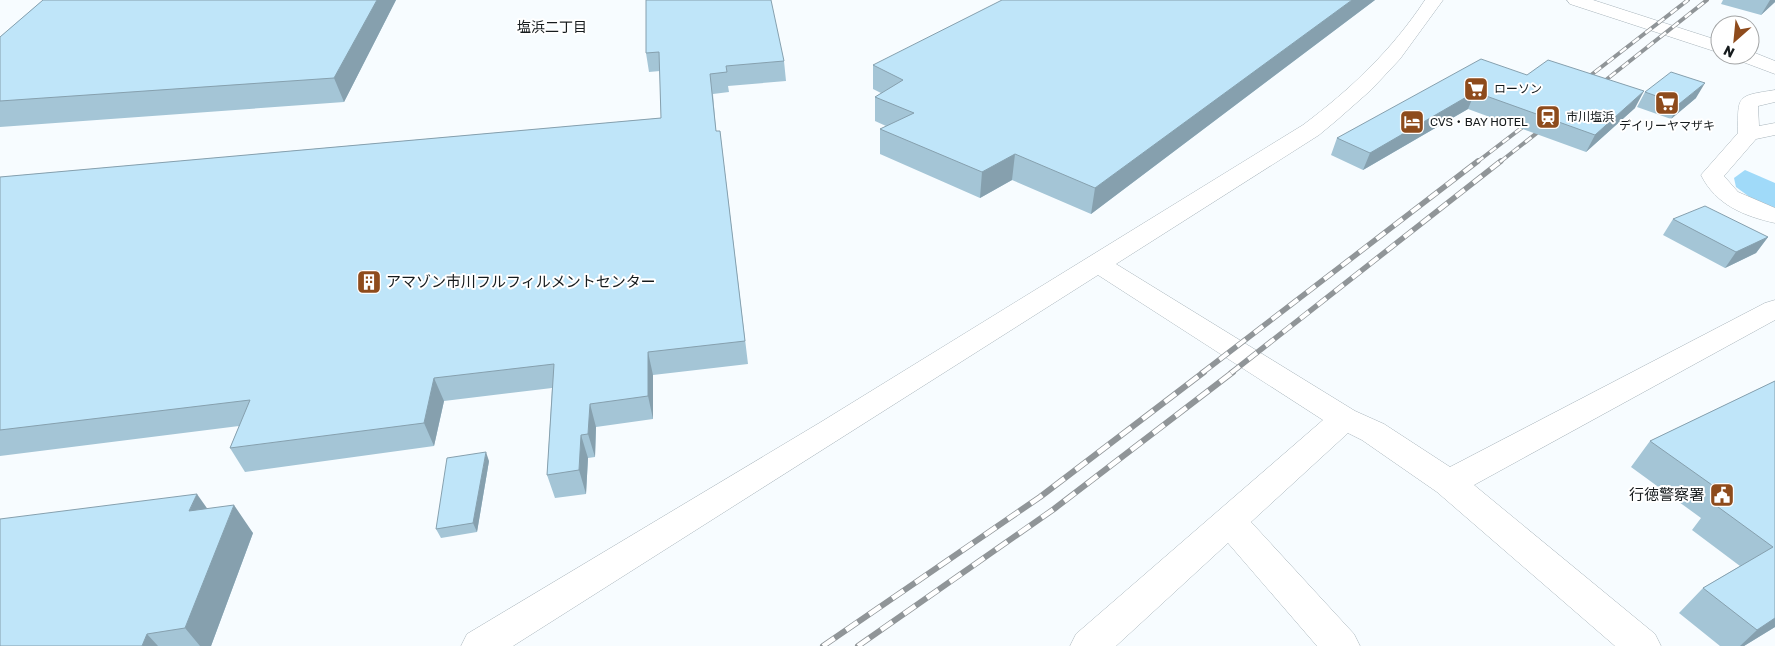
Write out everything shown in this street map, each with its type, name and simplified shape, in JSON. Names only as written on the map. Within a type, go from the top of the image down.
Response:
[{"type":"street","points":[[480,646],[1296,139],[1336,111],[1382,69],[1411,36],[1434,0]]},
{"type":"street","points":[[1576,0],[1710,44]]},
{"type":"street","points":[[1760,62],[1775,68]]},
{"type":"street","points":[[1749,134],[1748,104],[1756,99],[1775,96],[1775,85]]},
{"type":"street","points":[[1775,129],[1749,134],[1712,175],[1715,183],[1730,196],[1775,216]]},
{"type":"street","points":[[1097,263],[1344,419],[1373,432],[1449,482],[1642,646]]},
{"type":"street","points":[[1449,482],[1775,309]]},
{"type":"street","points":[[1089,646],[1344,419]]},
{"type":"street","points":[[1229,520],[1341,646]]},
{"type":"shaded area","points":[[1745,170],[1775,183],[1775,208],[1751,198],[1736,187],[1734,178]]},
{"type":"building","points":[[43,0],[377,0],[334,78],[0,101],[0,37]]},
{"type":"building","name":"アマゾン市川フルフィルメントセンター","points":[[646,0],[771,0],[784,61],[726,66],[727,72],[710,74],[716,131],[720,131],[745,341],[648,352],[648,396],[590,404],[588,434],[581,435],[579,470],[547,475],[554,364],[434,378],[424,423],[230,448],[250,400],[0,430],[0,177],[661,118],[659,52],[646,53]]},
{"type":"building","points":[[1002,0],[1352,0],[1095,188],[1015,154],[982,172],[880,129],[914,113],[875,97],[903,80],[873,65]]},
{"type":"building","points":[[1481,59],[1527,75],[1548,60],[1644,91],[1595,135],[1475,92],[1370,153],[1337,138]]},
{"type":"building","points":[[1671,72],[1705,83],[1679,104],[1645,92]]},
{"type":"building","points":[[1705,206],[1768,237],[1736,252],[1673,219]]},
{"type":"building","name":"行徳警察署","points":[[1775,381],[1775,618],[1757,630],[1703,588],[1773,547],[1714,504],[1729,497],[1650,441]]},
{"type":"building","points":[[486,452],[473,523],[436,529],[447,458]]},
{"type":"building","points":[[197,494],[189,511],[234,505],[185,628],[147,634],[142,646],[0,646],[0,519]]},
{"type":"railway","points":[[1582,82],[1688,0]]},
{"type":"railway","points":[[1597,87],[1707,0]]},
{"type":"railway","points":[[1477,162],[1532,120]]},
{"type":"railway","points":[[1500,162],[1547,125]]},
{"type":"railway","points":[[1202,373],[1478,161]]},
{"type":"railway","points":[[1231,373],[1501,161]]},
{"type":"railway","points":[[823,646],[1040,497],[1204,372]]},
{"type":"railway","points":[[858,646],[1054,509],[1233,372]]},
{"type":"place","name":"ローソン","points":[[1476,89]]},
{"type":"place","name":"デイリーヤマザキ","points":[[1667,103]]},
{"type":"place","name":"市川塩浜","points":[[1548,117]]},
{"type":"place","name":"CVS・BAY HOTEL","points":[[1412,122]]},
{"type":"place","name":"アマゾン市川フルフィルメントセンター","points":[[369,282]]},
{"type":"place","name":"行徳警察署","points":[[1722,495]]},
{"type":"district","name":"塩浜二丁目","points":[[552,27]]}]
